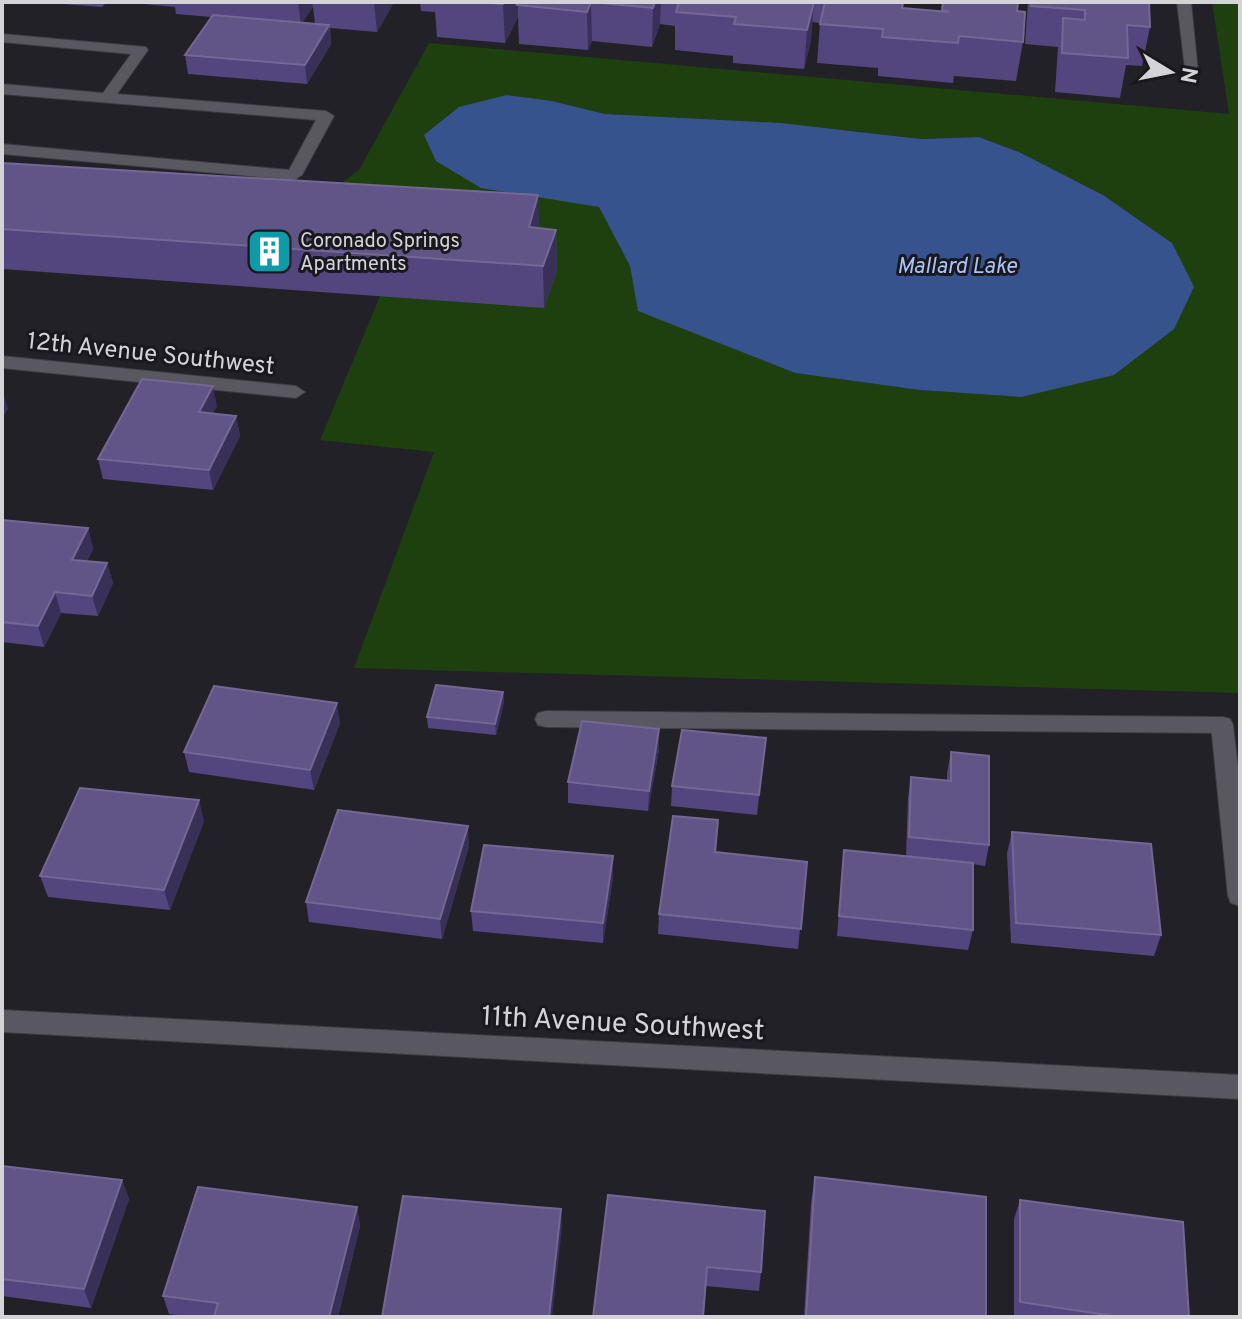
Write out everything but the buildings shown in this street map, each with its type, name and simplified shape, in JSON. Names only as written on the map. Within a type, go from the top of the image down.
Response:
[{"type":"street","points":[[1184,2],[1193,69]]},
{"type":"street","points":[[2,38],[141,50],[107,98]]},
{"type":"street","points":[[2,89],[326,116],[294,175],[2,149]]},
{"type":"street","name":"12th Avenue Southwest","points":[[2,362],[296,392]]},
{"type":"street","points":[[546,719],[1222,725],[1240,896]]},
{"type":"street","name":"11th Avenue Southwest","points":[[2,1021],[1240,1087]]},
{"type":"green space","points":[[1212,2],[1240,2],[1240,693],[354,668],[434,452],[320,440],[380,296],[289,222],[359,170],[429,43],[1229,114]],"holes":[[[552,101],[605,114],[846,130],[921,139],[979,137],[1019,152],[1103,195],[1172,243],[1021,397],[920,390],[795,373],[639,311],[630,266],[599,207]]]},
{"type":"water","name":"Mallard Lake","points":[[507,95],[552,101],[605,114],[781,123],[921,139],[979,137],[1019,152],[1103,195],[1172,243],[1194,287],[1174,329],[1114,375],[1021,397],[920,390],[795,373],[638,311],[630,266],[599,207],[481,188],[436,161],[424,135],[459,107]]},
{"type":"place","name":"Coronado Springs Apartments","points":[[269,252]]}]
